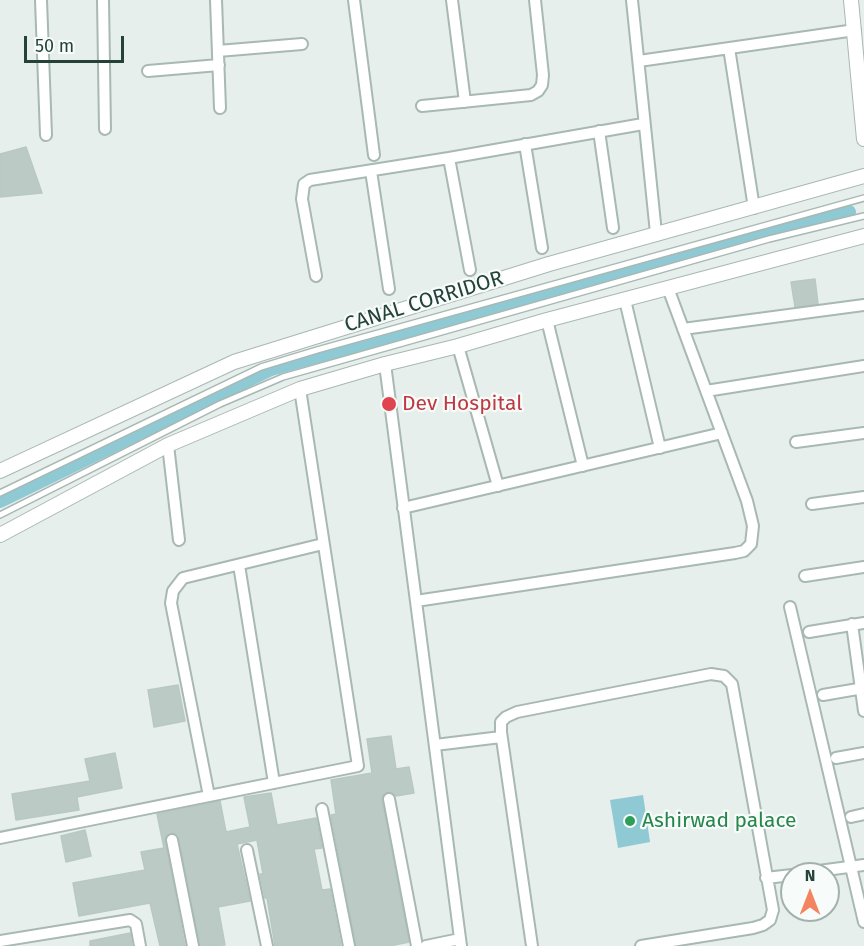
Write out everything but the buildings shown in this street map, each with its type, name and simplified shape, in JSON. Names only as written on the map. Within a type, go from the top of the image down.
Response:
[{"type":"street","points":[[41,0],[46,135]]},
{"type":"street","points":[[103,0],[105,129]]},
{"type":"street","points":[[216,0],[220,108]]},
{"type":"street","points":[[354,0],[374,155]]},
{"type":"street","points":[[452,0],[465,102]]},
{"type":"street","points":[[422,106],[531,95],[538,91],[542,85],[543,75],[535,0]]},
{"type":"street","points":[[633,0],[656,233]]},
{"type":"street","points":[[851,0],[864,139]]},
{"type":"street","points":[[639,61],[855,30]]},
{"type":"street","points":[[218,51],[302,44]]},
{"type":"street","points":[[729,48],[754,208]]},
{"type":"street","points":[[148,71],[219,65]]},
{"type":"street","points":[[316,276],[302,199],[304,184],[310,180],[644,124]]},
{"type":"street","points":[[599,131],[613,228]]},
{"type":"street","points":[[525,144],[542,248]]},
{"type":"street","points":[[449,158],[470,270]]},
{"type":"street","points":[[371,171],[389,289]]},
{"type":"street","name":"CANAL CORRIDOR","points":[[0,471],[234,362],[656,233],[864,176]]},
{"type":"street","points":[[0,535],[168,445],[300,389],[385,364],[864,236]]},
{"type":"street","points":[[416,601],[744,551],[751,544],[754,534],[747,501],[668,288]]},
{"type":"street","points":[[625,300],[660,448]]},
{"type":"street","points":[[683,329],[864,305]]},
{"type":"street","points":[[547,321],[583,466]]},
{"type":"street","points":[[458,346],[498,486]]},
{"type":"street","points":[[385,364],[461,942],[426,946]]},
{"type":"street","points":[[706,391],[864,366]]},
{"type":"street","points":[[0,838],[358,766],[300,389]]},
{"type":"street","points":[[403,508],[722,433]]},
{"type":"street","points":[[796,442],[864,433]]},
{"type":"street","points":[[168,445],[179,540]]},
{"type":"street","points":[[812,504],[864,497]]},
{"type":"street","points":[[209,796],[171,597],[173,591],[183,578],[323,544]]},
{"type":"street","points":[[239,565],[274,783]]},
{"type":"street","points":[[805,576],[864,567]]},
{"type":"street","points":[[790,607],[864,922]]},
{"type":"street","points":[[809,632],[864,623]]},
{"type":"street","points":[[852,624],[864,711]]},
{"type":"street","points":[[532,946],[501,737],[501,722],[517,712],[711,674],[723,676],[732,684],[773,910],[770,920],[763,925],[641,946]]},
{"type":"street","points":[[824,695],[862,688]]},
{"type":"street","points":[[435,745],[501,737]]},
{"type":"street","points":[[836,759],[864,753]]},
{"type":"street","points":[[389,799],[417,946]]},
{"type":"street","points":[[322,809],[348,946]]},
{"type":"street","points":[[851,817],[864,814]]},
{"type":"street","points":[[172,840],[193,946]]},
{"type":"street","points":[[247,850],[267,946]]},
{"type":"street","points":[[840,868],[864,865]]},
{"type":"street","points":[[766,878],[780,876]]},
{"type":"street","points":[[6,942],[130,920],[136,924],[140,946]]},
{"type":"lane","points":[[0,493],[261,367],[864,198]]},
{"type":"lane","points":[[0,515],[220,404],[283,377],[757,242],[864,216]]},
{"type":"water","name":"Ashirwad palace","points":[[643,795],[650,842],[618,848],[610,800]]},
{"type":"waterway","points":[[0,501],[271,369],[849,212]]},
{"type":"place","name":"Dev Hospital","points":[[389,404]]},
{"type":"place","name":"Ashirwad palace","points":[[630,821]]}]
